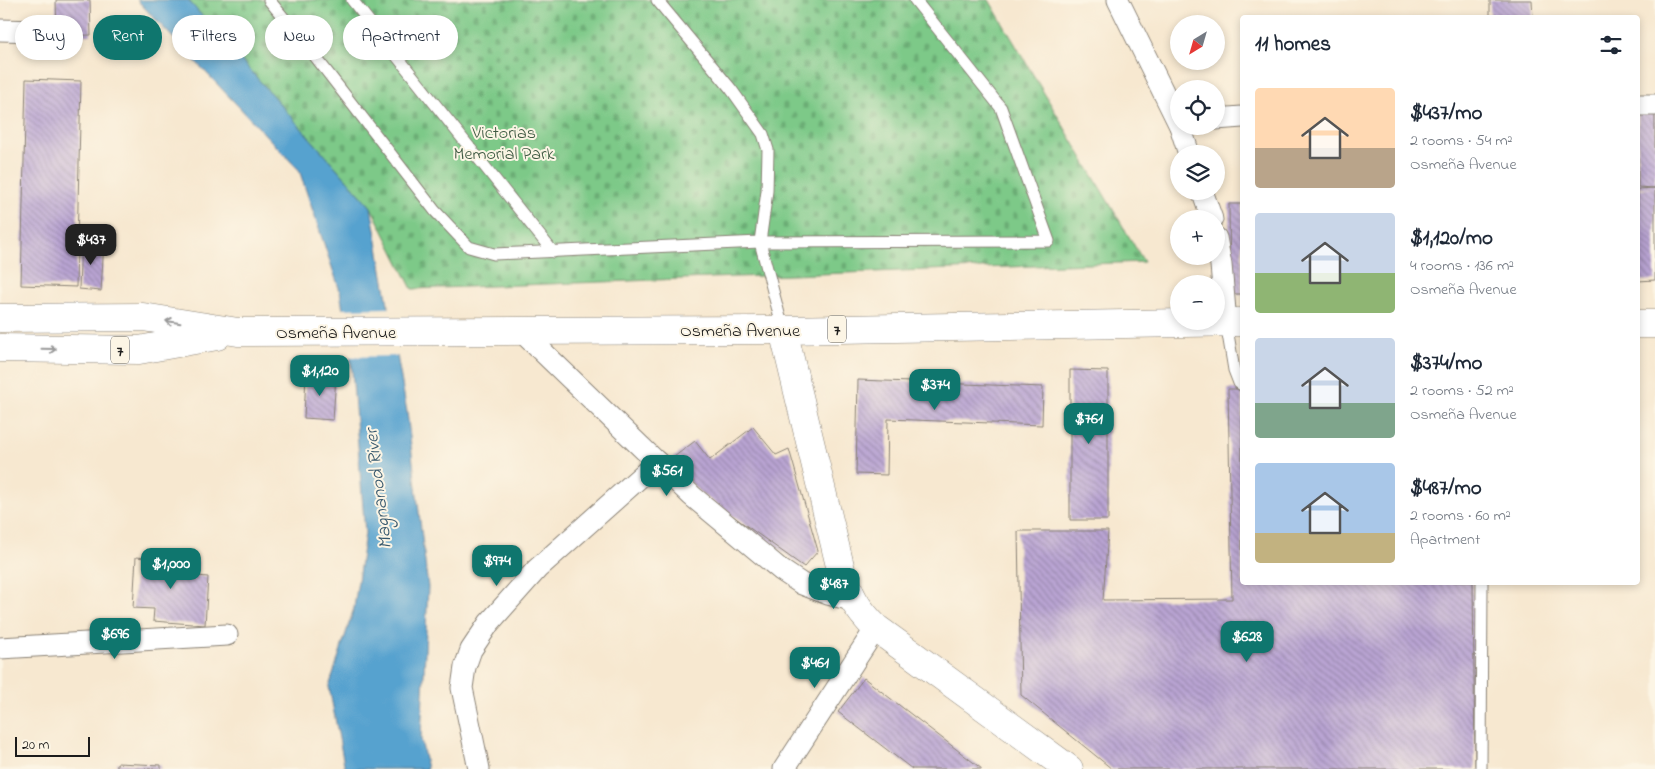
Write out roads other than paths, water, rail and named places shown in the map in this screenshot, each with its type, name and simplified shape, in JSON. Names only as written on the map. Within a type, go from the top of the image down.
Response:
[{"type":"main road","name":"Osmeña Avenue","points":[[0,318],[143,317],[238,332],[783,330],[1234,322]]},
{"type":"main road","points":[[1640,324],[1655,324]]},
{"type":"main road","points":[[783,330],[842,570],[852,600],[861,614],[876,628],[1068,769]]},
{"type":"main road","name":"Osmeña Avenue","points":[[0,348],[139,350],[238,332]]},
{"type":"street","points":[[1118,0],[1170,105]]},
{"type":"street","points":[[0,30],[15,30]]},
{"type":"street","points":[[1640,105],[1655,105]]},
{"type":"street","points":[[1225,118],[1240,116]]},
{"type":"street","points":[[1221,265],[1234,322]]},
{"type":"street","points":[[520,330],[692,496],[781,570],[802,584],[828,594],[852,600]]},
{"type":"street","points":[[479,769],[462,688],[470,650],[489,623],[537,569],[656,462]]},
{"type":"street","points":[[785,769],[876,628]]},
{"type":"street","points":[[0,648],[227,635]]},
{"type":"lane","points":[[270,0],[308,46],[435,211],[469,247],[494,254],[760,242],[1049,241],[1001,108],[915,0]]},
{"type":"lane","points":[[352,0],[553,252]]},
{"type":"lane","points":[[657,0],[730,89],[763,134],[768,150],[767,191],[760,242],[783,330]]},
{"type":"lane","points":[[1234,322],[1234,370],[1240,384]]},
{"type":"lane","points":[[1481,769],[1482,585]]},
{"type":"water","points":[[137,0],[188,0],[201,15],[172,15],[172,37],[162,26],[162,15],[151,15]]},
{"type":"water","name":"Magnanod River","points":[[194,60],[241,60],[371,207],[407,412],[428,587],[421,739],[427,769],[345,769],[329,687],[354,608],[365,533],[352,370],[340,291],[299,170]]},
{"type":"park label","name":"Victorias Memorial Park","points":[[504,142]]}]
